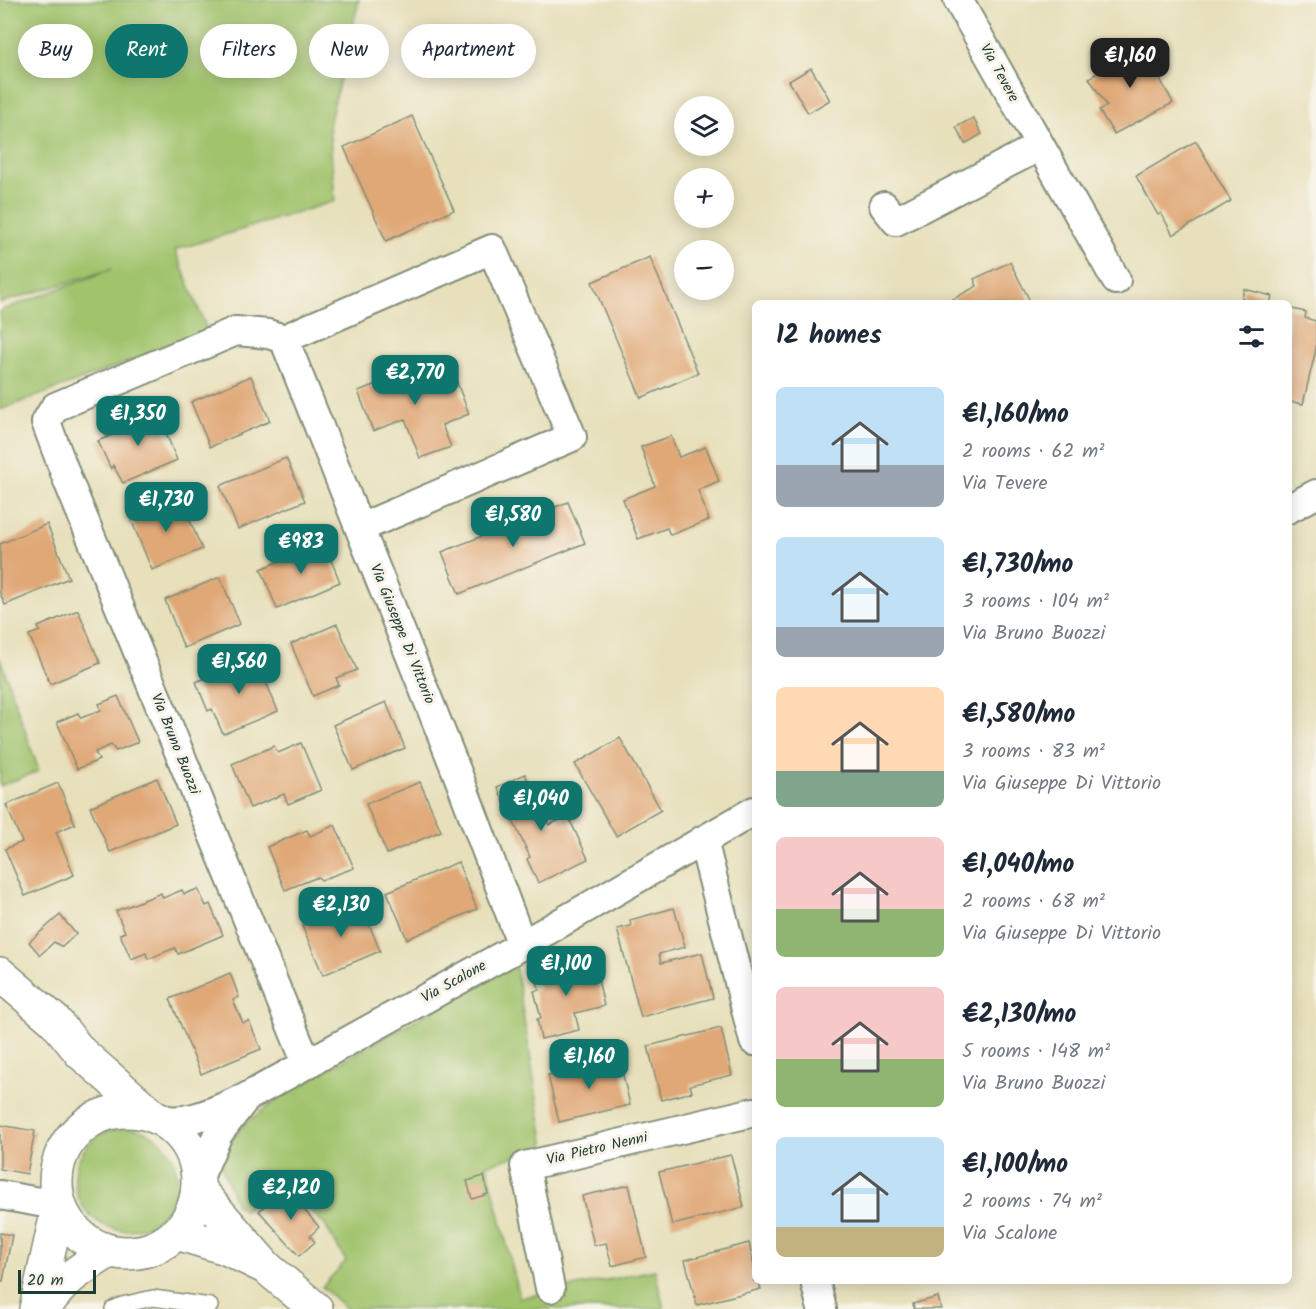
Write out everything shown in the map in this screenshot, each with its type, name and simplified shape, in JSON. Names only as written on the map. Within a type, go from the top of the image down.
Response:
[{"type":"street","name":"Via Tevere","points":[[957,0],[1116,280]]},
{"type":"street","points":[[890,213],[1040,146]]},
{"type":"street","points":[[276,336],[492,249],[572,437],[360,528]]},
{"type":"street","name":"Via Bruno Buozzi","points":[[276,336],[236,331],[55,407],[46,422],[105,574],[307,1064]]},
{"type":"street","name":"Via Giuseppe Di Vittorio","points":[[276,336],[360,528],[459,775],[522,945]]},
{"type":"street","points":[[1292,507],[1316,494]]},
{"type":"street","name":"Via Scalone","points":[[157,1117],[172,1122],[198,1117],[245,1098],[522,945],[752,812]]},
{"type":"street","points":[[703,840],[752,1033]]},
{"type":"street","points":[[0,974],[55,1021],[81,1053],[180,1134],[193,1154],[199,1183],[195,1206],[188,1220],[177,1233],[162,1245],[146,1252],[127,1254],[92,1245],[77,1234],[66,1220],[59,1204],[55,1183],[58,1162],[67,1144],[80,1128],[96,1117],[133,1110],[157,1117]]},
{"type":"street","points":[[80,1128],[88,1094],[81,1053]]},
{"type":"street","name":"Via Scalone","points":[[199,1183],[218,1134],[245,1098]]},
{"type":"street","name":"Via Pietro Nenni","points":[[550,1288],[525,1166],[752,1112]]},
{"type":"street","points":[[199,1183],[267,1268],[316,1309]]},
{"type":"street","points":[[0,1195],[59,1204]]},
{"type":"street","points":[[36,1309],[59,1204]]},
{"type":"street","points":[[177,1233],[226,1248],[267,1268]]},
{"type":"street","points":[[44,1309],[54,1293],[73,1273],[109,1251]]},
{"type":"street","points":[[815,1284],[822,1309]]},
{"type":"lane","points":[[124,1308],[153,1298],[210,1306]]},
{"type":"green space","points":[[0,0],[359,0],[353,24],[309,24],[309,78],[340,78],[329,125],[335,201],[175,250],[208,332],[0,410],[0,311],[112,269],[0,303]]},
{"type":"green space","points":[[0,658],[39,771],[0,786]]},
{"type":"green space","points":[[515,964],[545,1147],[487,1165],[520,1298],[655,1270],[664,1309],[347,1309],[322,1287],[346,1261],[325,1225],[278,1178],[244,1211],[236,1204],[222,1167],[225,1148],[245,1123],[294,1088]]},
{"type":"green space","points":[[126,1128],[146,1132],[162,1143],[173,1159],[177,1179],[173,1199],[162,1215],[146,1226],[126,1230],[106,1226],[90,1215],[79,1199],[75,1179],[79,1159],[90,1143],[106,1132]]},
{"type":"building","points":[[1141,43],[1173,103],[1114,134],[1099,110],[1107,106],[1089,78],[1113,63],[1113,57]]},
{"type":"building","points":[[811,68],[830,100],[808,113],[789,81]]},
{"type":"building","points":[[412,116],[454,210],[386,241],[344,147]]},
{"type":"building","points":[[973,118],[982,134],[965,144],[956,127]]},
{"type":"building","points":[[1196,141],[1231,201],[1173,235],[1161,213],[1158,215],[1136,176]]},
{"type":"building","points":[[650,257],[698,373],[641,398],[592,282]]},
{"type":"building","points":[[1010,262],[1029,300],[954,300],[977,286],[974,279]]},
{"type":"building","points":[[1244,289],[1272,296],[1271,300],[1242,300]]},
{"type":"building","points":[[1292,309],[1306,312],[1305,318],[1316,321],[1316,349],[1303,404],[1292,402]]},
{"type":"building","points":[[423,358],[435,388],[456,380],[469,414],[442,425],[451,447],[420,458],[405,419],[373,431],[358,391],[387,380],[384,373]]},
{"type":"building","points":[[251,376],[270,421],[210,447],[191,402]]},
{"type":"building","points":[[156,409],[177,460],[123,483],[113,465],[111,469],[98,441],[117,433],[115,427]]},
{"type":"building","points":[[671,436],[679,457],[706,447],[719,481],[698,490],[709,520],[670,535],[667,528],[638,539],[623,499],[655,486],[641,447]]},
{"type":"building","points":[[286,458],[305,501],[238,529],[220,486]]},
{"type":"building","points":[[180,497],[202,549],[152,570],[130,517]]},
{"type":"building","points":[[568,502],[585,543],[459,594],[442,552]]},
{"type":"building","points":[[47,524],[69,578],[5,605],[0,593],[0,544]]},
{"type":"building","points":[[322,538],[340,582],[277,609],[261,569],[306,550],[303,546]]},
{"type":"building","points":[[220,577],[240,624],[184,648],[165,600]]},
{"type":"building","points":[[78,610],[100,663],[50,684],[29,635],[40,631],[38,627]]},
{"type":"building","points":[[337,624],[357,670],[336,678],[339,685],[313,696],[291,644]]},
{"type":"building","points":[[260,656],[270,681],[266,682],[278,711],[223,734],[212,709],[208,711],[196,682]]},
{"type":"building","points":[[118,696],[138,742],[116,751],[111,745],[95,752],[99,760],[77,769],[57,722],[78,713],[81,718],[101,710],[99,704]]},
{"type":"building","points":[[386,702],[405,748],[353,770],[333,725]]},
{"type":"building","points":[[620,738],[661,810],[616,836],[575,764]]},
{"type":"building","points":[[301,743],[321,790],[288,804],[284,794],[250,808],[232,764],[274,746],[278,753]]},
{"type":"building","points":[[525,774],[549,825],[568,816],[588,859],[538,883],[527,859],[530,857],[497,787]]},
{"type":"building","points":[[157,778],[176,824],[110,852],[90,807]]},
{"type":"building","points":[[420,782],[441,831],[387,854],[366,804]]},
{"type":"building","points":[[58,783],[75,824],[56,832],[74,875],[25,896],[5,849],[22,842],[6,805]]},
{"type":"building","points":[[335,825],[354,868],[321,880],[318,877],[285,890],[267,847],[307,830],[310,836]]},
{"type":"building","points":[[458,862],[477,909],[407,939],[387,892]]},
{"type":"building","points":[[198,889],[206,906],[210,904],[223,935],[178,954],[175,948],[148,959],[146,953],[131,959],[120,934],[125,932],[116,911],[161,893],[163,898],[182,890],[184,894]]},
{"type":"building","points":[[360,902],[380,951],[323,975],[302,926]]},
{"type":"building","points":[[674,908],[685,947],[659,954],[661,963],[702,953],[713,998],[641,1017],[617,929],[631,926],[630,920]]},
{"type":"building","points":[[60,915],[76,934],[62,947],[54,942],[40,955],[29,942]]},
{"type":"building","points":[[594,961],[604,1006],[575,1013],[579,1030],[541,1039],[537,1019],[541,1018],[534,991],[539,990],[536,977],[554,972],[553,967],[575,962],[576,966]]},
{"type":"building","points":[[230,973],[239,997],[233,1000],[243,1023],[249,1021],[261,1049],[201,1074],[170,999]]},
{"type":"building","points":[[721,1028],[732,1075],[690,1085],[692,1092],[661,1100],[648,1046]]},
{"type":"building","points":[[619,1058],[630,1105],[559,1122],[548,1075]]},
{"type":"building","points":[[0,1125],[35,1131],[27,1174],[0,1169]]},
{"type":"building","points":[[731,1155],[744,1207],[672,1225],[659,1172]]},
{"type":"building","points":[[484,1176],[488,1194],[472,1199],[467,1181]]},
{"type":"building","points":[[629,1185],[646,1257],[612,1266],[606,1243],[594,1245],[582,1196]]},
{"type":"building","points":[[285,1188],[319,1227],[310,1236],[315,1242],[299,1256],[259,1211]]},
{"type":"building","points":[[0,1233],[12,1235],[3,1281],[0,1281]]},
{"type":"building","points":[[749,1243],[752,1257],[752,1284],[759,1284],[761,1289],[697,1305],[685,1260]]},
{"type":"building","points":[[938,1297],[941,1309],[914,1309],[913,1304]]}]
